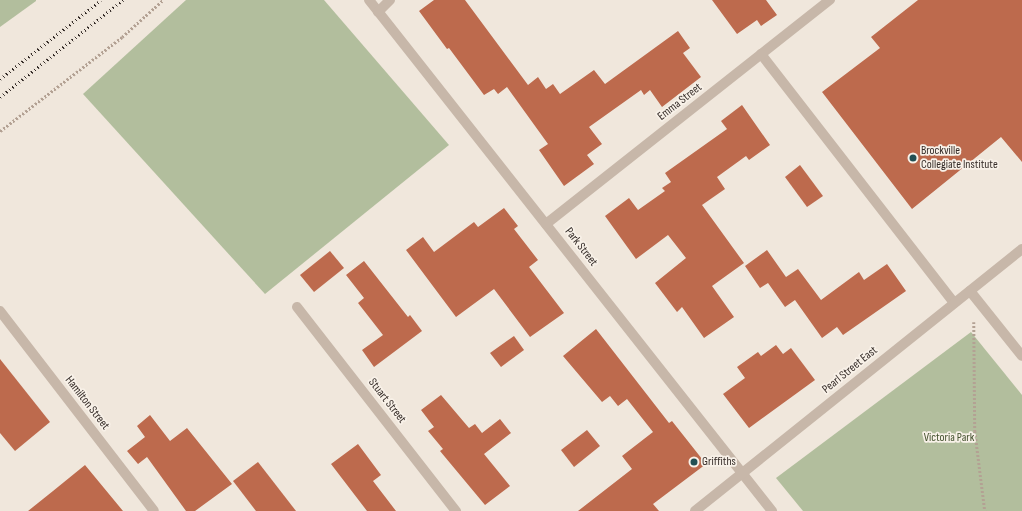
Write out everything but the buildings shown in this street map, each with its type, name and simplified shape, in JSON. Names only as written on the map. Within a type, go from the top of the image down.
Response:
[{"type":"street","name":"Park Street","points":[[369,0],[772,511]]},
{"type":"street","points":[[378,12],[390,0]]},
{"type":"street","name":"Emma Street","points":[[546,224],[830,0]]},
{"type":"street","points":[[761,54],[954,303]]},
{"type":"street","name":"Pearl Street East","points":[[695,511],[1022,249]]},
{"type":"street","points":[[970,291],[1022,356]]},
{"type":"street","name":"Stuart Street","points":[[297,307],[456,511]]},
{"type":"street","name":"Hamilton Street","points":[[0,311],[154,511]]},
{"type":"path","points":[[0,131],[122,37],[164,0]]},
{"type":"path","points":[[974,318],[975,431],[985,511]]},
{"type":"green space","points":[[0,0],[36,0],[36,1],[0,27]]},
{"type":"green space","points":[[186,0],[324,0],[449,145],[265,294],[83,94]]},
{"type":"green space","name":"Victoria Park","points":[[971,332],[1022,395],[1022,511],[803,511],[776,478]]},
{"type":"railway","points":[[0,79],[101,0]]},
{"type":"railway","points":[[0,97],[123,0]]},
{"type":"place","name":"Brockville Collegiate Institute","points":[[913,158]]},
{"type":"place","name":"Griffiths","points":[[694,462]]}]
